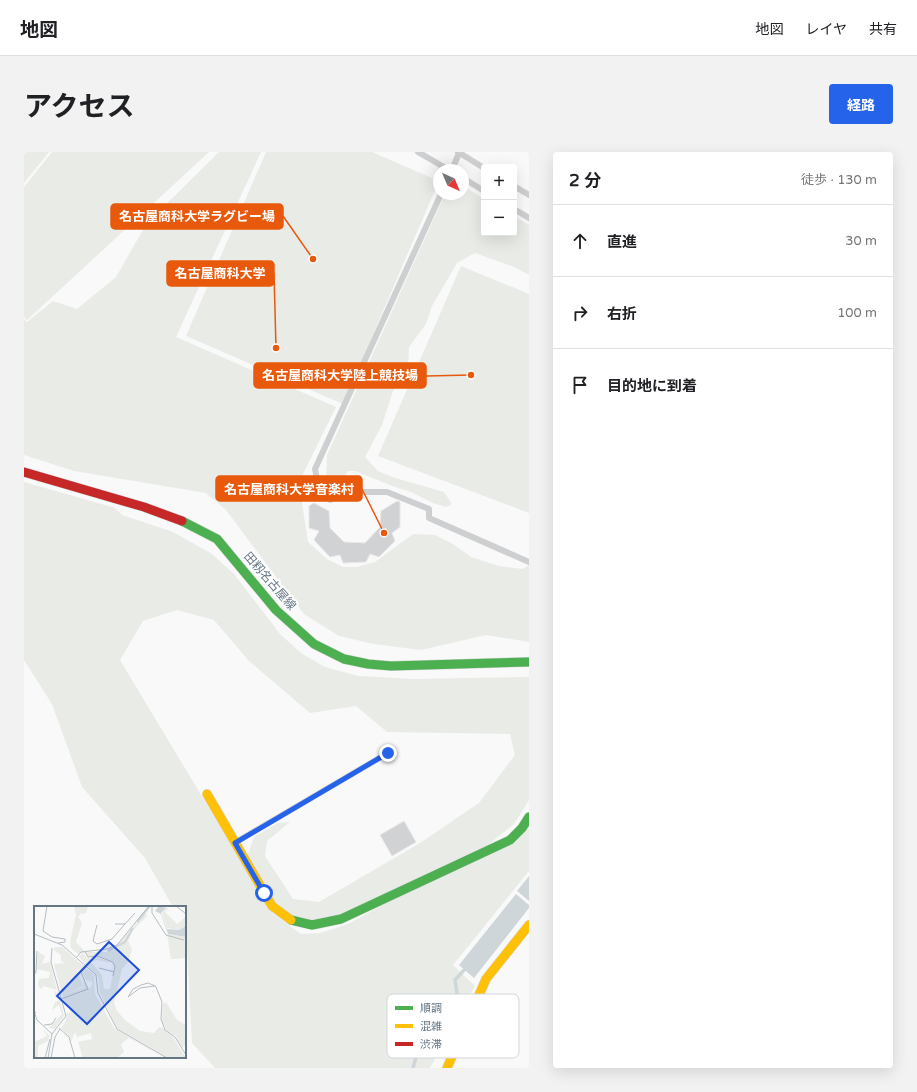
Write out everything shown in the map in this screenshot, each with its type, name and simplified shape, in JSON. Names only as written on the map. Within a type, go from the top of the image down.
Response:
[{"type":"street","name":"田籾名古屋線","points":[[24,472],[144,507],[188,523],[217,539],[276,610],[314,644],[344,659],[368,664],[391,666],[529,662]]},
{"type":"street","points":[[207,794],[264,893],[281,915],[293,921],[309,925],[324,925],[396,894],[510,840],[522,828],[529,817]]},
{"type":"street","points":[[479,994],[486,979],[529,925]]},
{"type":"street","points":[[447,1068],[451,1058]]},
{"type":"lane","points":[[418,152],[439,164]]},
{"type":"lane","points":[[453,164],[458,152],[481,166]]},
{"type":"lane","points":[[469,182],[481,189]]},
{"type":"lane","points":[[517,188],[529,195]]},
{"type":"lane","points":[[438,200],[315,469],[320,494],[330,500],[354,492],[387,492],[429,509],[429,518],[529,562]]},
{"type":"lane","points":[[517,211],[529,218]]},
{"type":"lane","points":[[235,843],[388,753]]},
{"type":"shaded area","points":[[24,152],[49,152],[24,183]]},
{"type":"shaded area","points":[[52,152],[209,152],[27,320],[24,317],[24,187]]},
{"type":"shaded area","points":[[219,152],[261,152],[176,337],[336,407],[303,474],[302,503],[308,542],[327,559],[343,567],[357,567],[375,562],[413,534],[435,535],[453,544],[471,557],[499,566],[523,569],[529,565],[529,642],[486,635],[421,650],[374,644],[339,636],[304,614],[226,510],[206,493],[74,471],[24,455],[24,319],[27,322],[53,301],[77,309],[116,277],[147,223]]},
{"type":"shaded area","points":[[266,152],[372,152],[433,178],[433,195],[343,404],[186,336]]},
{"type":"shaded area","points":[[469,190],[481,197],[481,236],[517,236],[517,218],[529,225],[529,275],[514,267],[475,253],[457,263],[432,306],[426,324],[409,347],[408,368],[393,391],[382,425],[365,457],[378,471],[395,478],[444,492],[452,504],[446,507],[433,503],[411,492],[355,471],[348,471],[333,490],[326,487],[327,455],[442,200],[469,200]]},
{"type":"shaded area","points":[[461,266],[529,294],[529,513],[378,456]]},
{"type":"shaded area","points":[[24,482],[115,508],[122,515],[173,532],[212,554],[234,574],[280,634],[301,653],[325,667],[358,676],[415,679],[529,677],[529,800],[514,824],[488,845],[328,920],[300,920],[276,907],[248,854],[254,837],[278,823],[290,822],[267,841],[265,856],[293,899],[319,902],[420,843],[479,803],[515,755],[510,734],[387,732],[356,706],[310,713],[249,661],[214,620],[177,610],[143,621],[120,660],[272,913],[301,934],[320,933],[348,924],[529,825],[529,871],[453,965],[475,986],[471,994],[387,994],[387,1058],[435,1058],[430,1068],[215,1068],[192,1043],[186,906],[172,906],[145,858],[82,787],[52,704],[24,660]]},
{"type":"shaded area","points":[[529,876],[529,901],[517,891]]},
{"type":"shaded area","points":[[516,894],[529,905],[529,908],[474,978],[459,965]]},
{"type":"building","points":[[397,501],[400,502],[400,527],[392,533],[395,541],[379,557],[370,554],[366,562],[343,563],[340,555],[330,557],[314,540],[319,531],[309,528],[309,506],[314,503],[329,511],[330,528],[344,542],[365,543],[380,527],[381,511]]},
{"type":"building","points":[[404,821],[416,842],[392,856],[380,835]]},
{"type":"waterway","points":[[456,994],[455,980],[465,969]]},
{"type":"waterway","points":[[413,1068],[416,1058]]},
{"type":"traffic: fast","points":[[182,521],[217,539],[276,610],[314,644],[344,659],[368,664],[391,666],[529,662]]},
{"type":"traffic: fast","points":[[291,920],[312,925],[341,919],[510,840],[522,828],[529,817]]},
{"type":"traffic: slow","points":[[207,794],[272,906],[291,920]]},
{"type":"traffic: slow","points":[[479,994],[486,979],[529,925]]},
{"type":"traffic: slow","points":[[447,1068],[451,1058]]},
{"type":"traffic: jam","points":[[24,472],[144,507],[182,521]]},
{"type":"place","name":"名古屋商科大学ラグビー場","points":[[313,259]]},
{"type":"place","name":"名古屋商科大学","points":[[276,348]]},
{"type":"place","name":"名古屋商科大学陸上競技場","points":[[471,375]]},
{"type":"place","name":"名古屋商科大学音楽村","points":[[384,533]]},
{"type":"route","points":[[264,893],[235,843],[388,753]]}]
